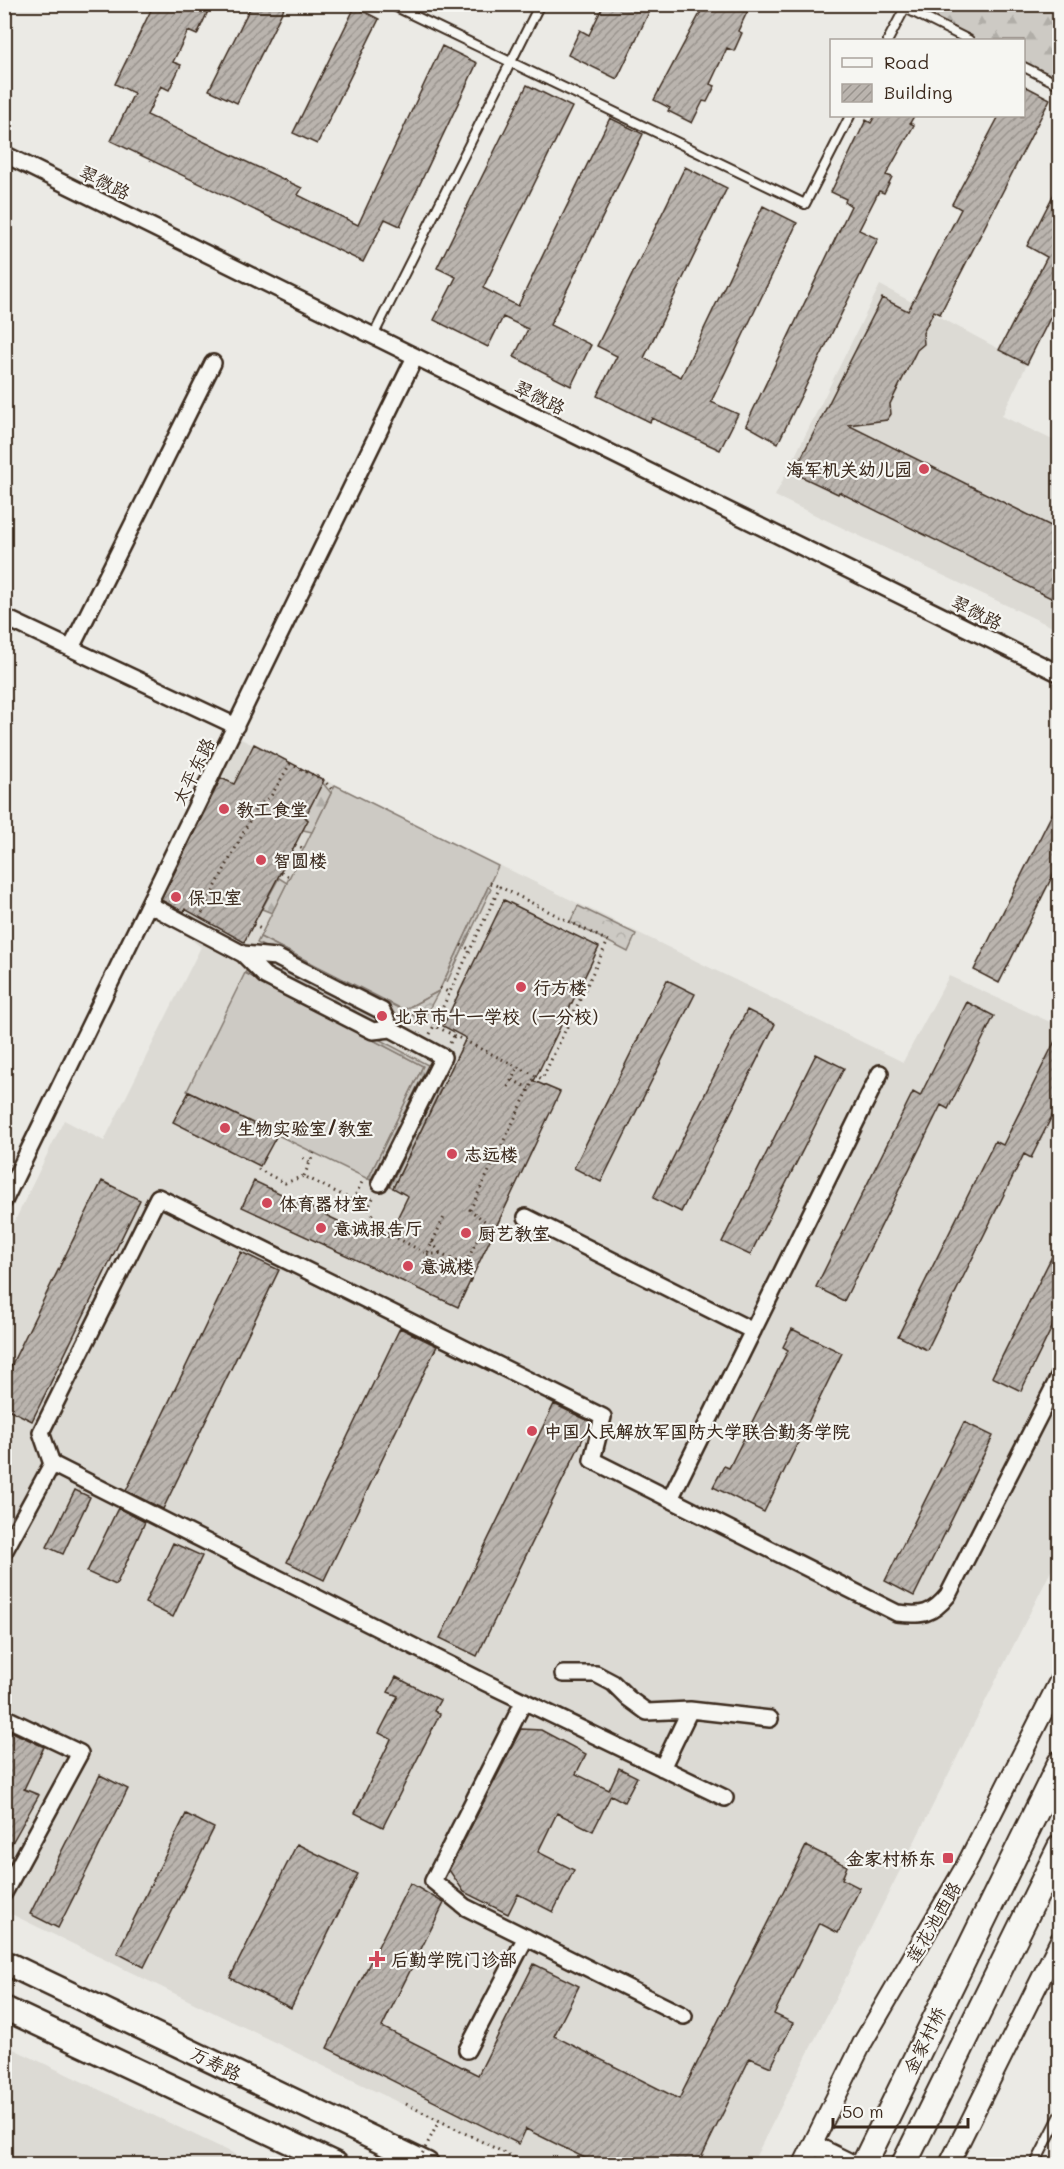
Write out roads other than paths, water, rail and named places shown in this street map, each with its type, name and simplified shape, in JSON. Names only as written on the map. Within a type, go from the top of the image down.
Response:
[{"type":"highway","name":"金家村桥","points":[[864,2164],[1059,1763]]},
{"type":"highway","name":"金家村桥","points":[[904,2164],[1059,1847]]},
{"type":"main road","name":"万寿路","points":[[4,1962],[427,2164]]},
{"type":"main road","points":[[4,2008],[336,2164]]},
{"type":"street","name":"翠微路","points":[[4,154],[1059,674]]},
{"type":"street","name":"太平东路","points":[[4,1201],[415,357]]},
{"type":"street","points":[[71,648],[213,363]]},
{"type":"street","points":[[4,617],[236,726]]},
{"type":"street","points":[[150,905],[243,954],[265,976],[372,1031],[391,1029],[443,1057],[380,1183]]},
{"type":"street","points":[[243,954],[276,957],[303,970],[382,1011],[391,1029]]},
{"type":"street","points":[[670,1500],[880,1073]]},
{"type":"street","points":[[725,1798],[524,1701],[52,1464],[41,1432],[158,1197],[603,1417],[592,1460],[897,1612],[916,1615],[937,1609],[948,1595],[1059,1375]]},
{"type":"street","points":[[526,1217],[753,1331]]},
{"type":"street","points":[[4,1552],[52,1464]]},
{"type":"street","points":[[563,1674],[596,1674],[613,1683],[647,1712],[690,1710],[770,1719]]},
{"type":"street","name":"莲花池西路","points":[[803,2164],[863,2042],[966,1865],[1059,1678]]},
{"type":"street","points":[[524,1701],[433,1881],[465,1907],[684,2016]]},
{"type":"street","points":[[662,1768],[690,1710]]},
{"type":"street","points":[[4,1717],[80,1753],[4,1893]]},
{"type":"street","points":[[467,2050],[526,1937]]},
{"type":"street","points":[[949,2164],[1059,1940]]},
{"type":"street","points":[[813,2145],[852,2164]]},
{"type":"lane","points":[[390,4],[805,204],[849,117]]},
{"type":"lane","points":[[373,336],[540,4]]},
{"type":"lane","points":[[888,39],[901,6],[967,39]]},
{"type":"lane","points":[[1025,69],[1059,85]]},
{"type":"lane","points":[[1035,2164],[1059,2115]]},
{"type":"place","name":"海军机关幼儿园","points":[[924,469]]},
{"type":"place","name":"教工食堂","points":[[224,809]]},
{"type":"place","name":"智圆楼","points":[[261,860]]},
{"type":"place","name":"保卫室","points":[[176,897]]},
{"type":"place","name":"行方楼","points":[[521,987]]},
{"type":"place","name":"北京市十一学校（一分校）","points":[[382,1016]]},
{"type":"place","name":"生物实验室/教室","points":[[225,1128]]},
{"type":"place","name":"志远楼","points":[[452,1154]]},
{"type":"place","name":"体育器材室","points":[[267,1203]]},
{"type":"place","name":"意诚报告厅","points":[[321,1228]]},
{"type":"place","name":"厨艺教室","points":[[466,1233]]},
{"type":"place","name":"意诚楼","points":[[408,1266]]},
{"type":"place","name":"中国人民解放军国防大学联合勤务学院","points":[[532,1431]]},
{"type":"place","name":"金家村桥东","points":[[948,1858]]},
{"type":"place","name":"后勤学院门诊部","points":[[377,1959]]}]
